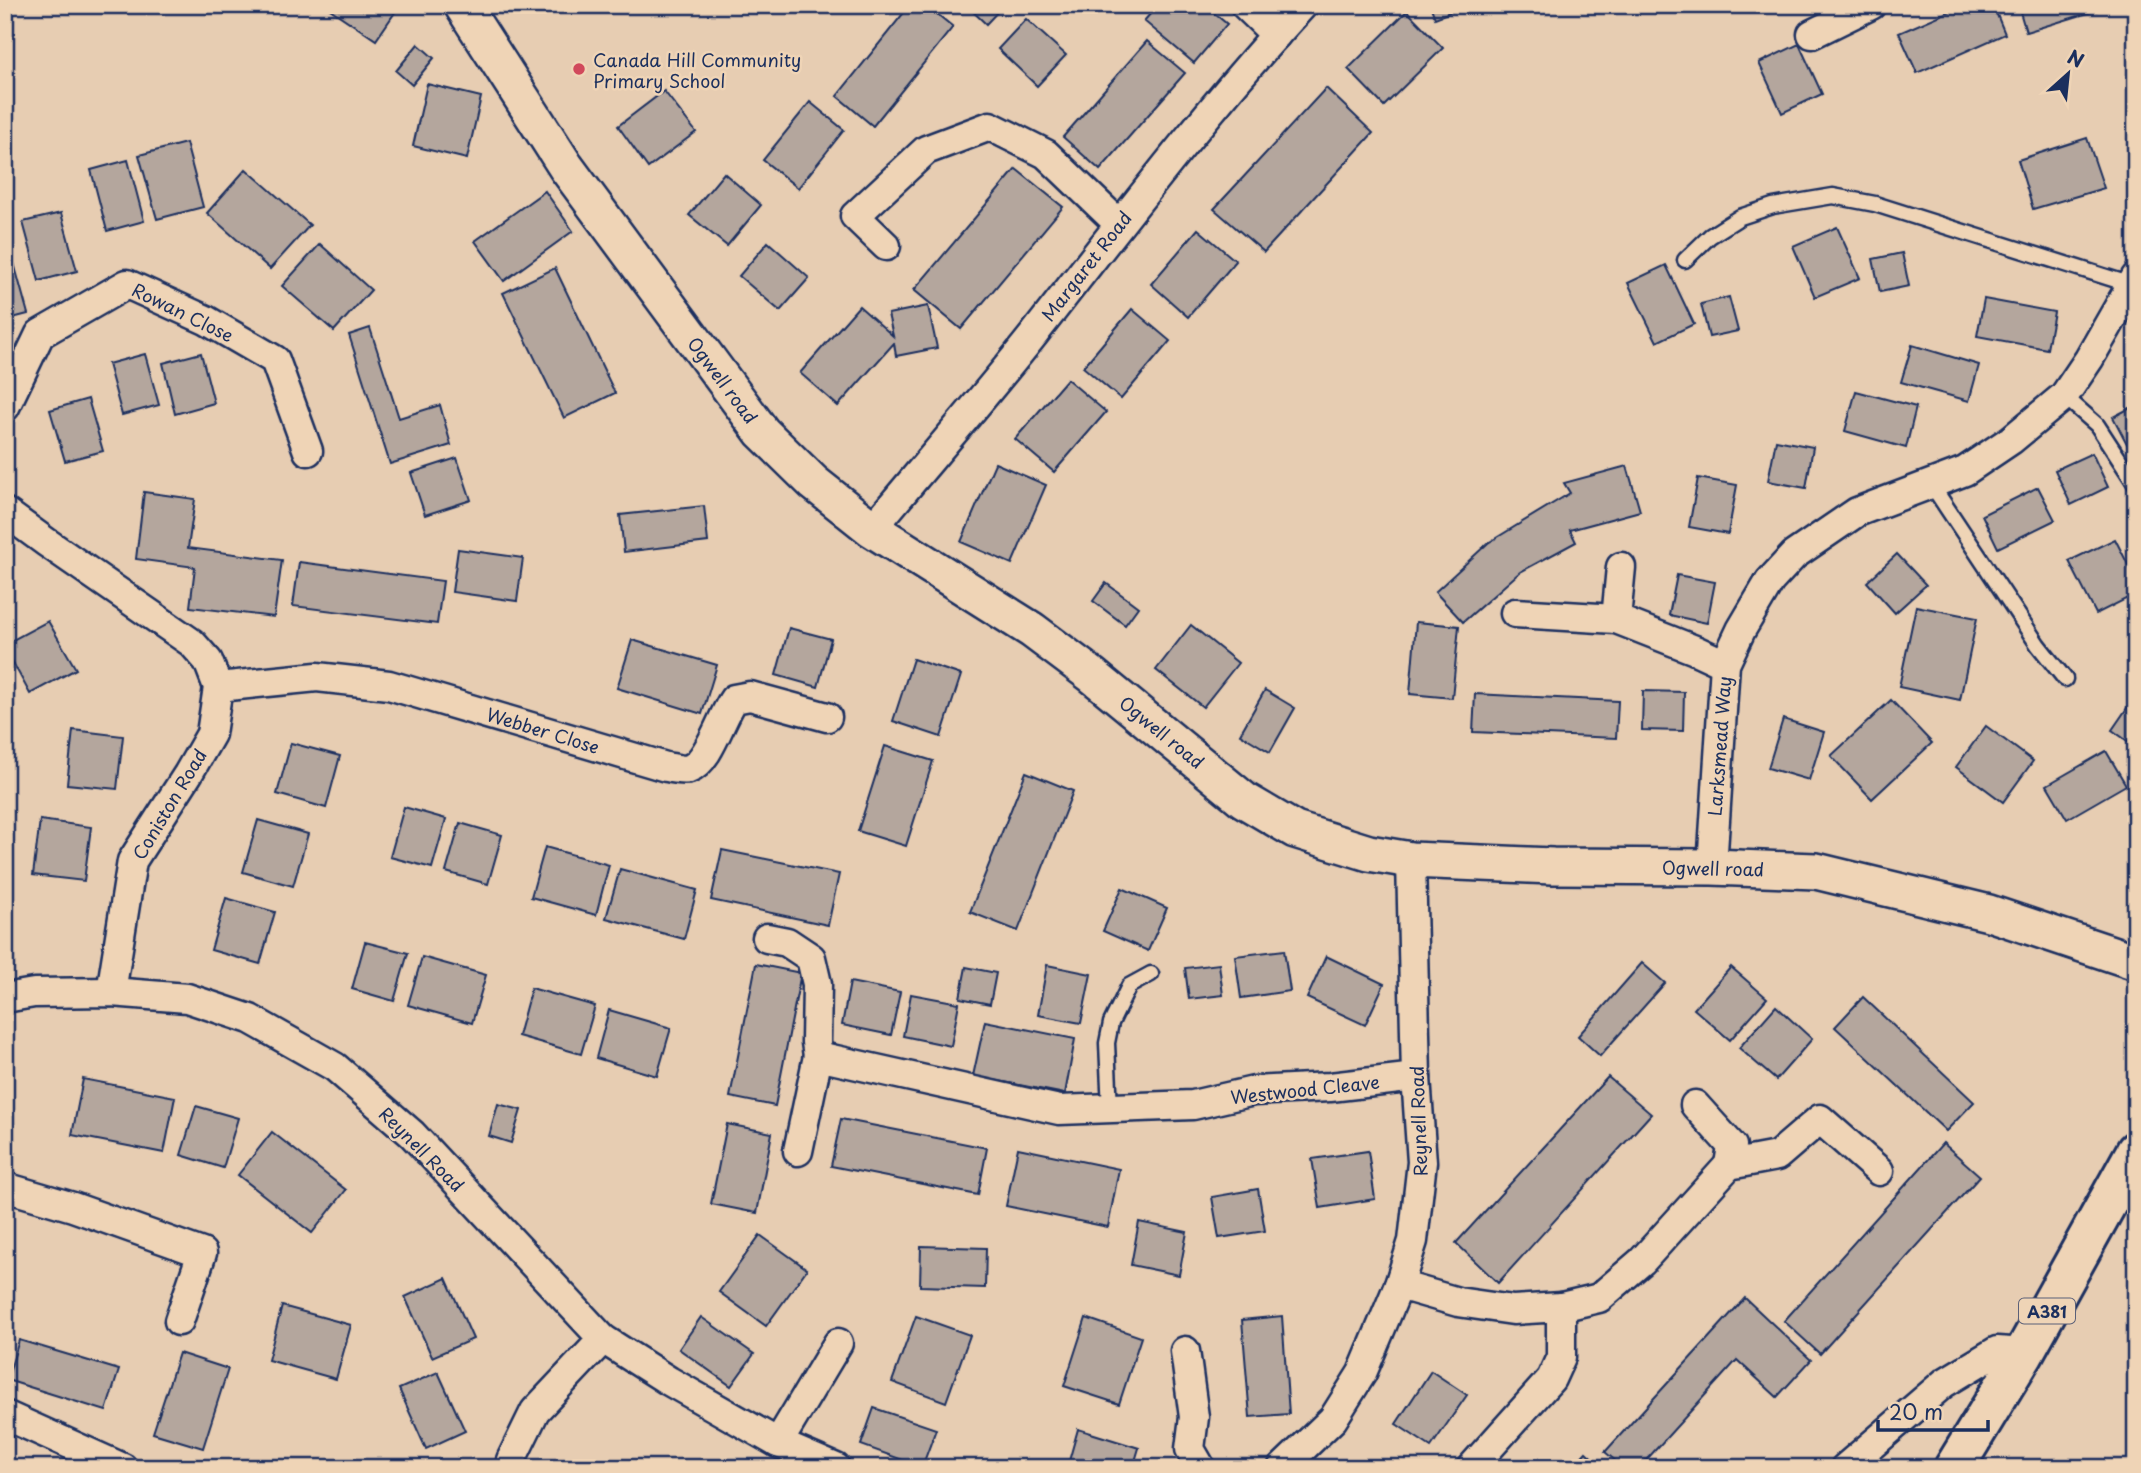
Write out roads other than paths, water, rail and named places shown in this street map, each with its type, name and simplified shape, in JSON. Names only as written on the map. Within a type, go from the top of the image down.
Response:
[{"type":"main road","name":"A381","points":[[1954,1468],[2024,1353],[2136,1151]]},
{"type":"street","name":"Ogwell road","points":[[462,5],[566,167],[762,432],[814,483],[872,529],[1032,630],[1092,675],[1244,800],[1295,830],[1369,853],[1411,860],[1553,866],[1816,871],[1989,913],[2136,962]]},
{"type":"street","points":[[1245,5],[1276,35]]},
{"type":"street","name":"Margaret Road","points":[[872,529],[1033,335],[1183,143],[1303,5]]},
{"type":"street","points":[[1812,34],[1871,5]]},
{"type":"street","points":[[886,246],[855,216],[926,149],[990,126],[1046,154],[1118,223]]},
{"type":"street","name":"Larksmead Way","points":[[1712,867],[1725,664],[1741,630],[1770,581],[1794,555],[1857,512],[1965,471],[2011,440],[2064,396],[2090,359],[2135,283]]},
{"type":"street","name":"Rowan Close","points":[[5,407],[40,334],[127,284],[206,320],[275,360],[308,451]]},
{"type":"street","points":[[5,512],[192,643],[208,661],[218,687]]},
{"type":"street","points":[[1616,619],[1621,567]]},
{"type":"street","points":[[1515,613],[1616,619],[1725,664]]},
{"type":"street","name":"Webber Close","points":[[218,687],[317,677],[389,685],[687,770],[702,761],[734,699],[750,696],[827,717]]},
{"type":"street","name":"Coniston Road","points":[[111,992],[132,861],[211,734],[218,687]]},
{"type":"street","name":"Reynell Road","points":[[1282,1468],[1333,1419],[1362,1373],[1399,1285],[1413,1241],[1422,1162],[1416,1077],[1411,860]]},
{"type":"street","points":[[767,939],[787,942],[811,958],[817,984],[818,1056],[798,1151]]},
{"type":"street","name":"Reynell Road","points":[[5,998],[34,993],[111,992],[187,998],[250,1019],[335,1067],[412,1134],[603,1339],[669,1381],[778,1443],[836,1468]]},
{"type":"street","name":"Westwood Cleave","points":[[818,1056],[1059,1110],[1193,1105],[1254,1091],[1330,1087],[1416,1077]]},
{"type":"street","points":[[1399,1285],[1458,1301],[1513,1310],[1561,1307],[1599,1298],[1642,1261],[1728,1165],[1732,1146],[1695,1105]]},
{"type":"street","points":[[1728,1165],[1777,1156],[1820,1119],[1879,1171]]},
{"type":"street","points":[[5,1187],[74,1207],[202,1253],[179,1321]]},
{"type":"street","points":[[1471,1468],[1551,1379],[1561,1357],[1561,1307]]},
{"type":"street","points":[[512,1468],[511,1460],[535,1411],[603,1339]]},
{"type":"street","points":[[778,1443],[838,1343]]},
{"type":"street","points":[[1845,1468],[1944,1383],[1997,1351],[2024,1353]]},
{"type":"street","points":[[1185,1352],[1194,1417],[1190,1449],[1201,1468]]},
{"type":"street","points":[[5,1415],[122,1468]]},
{"type":"lane","points":[[1685,260],[1710,236],[1740,217],[1773,206],[1833,196],[1875,204],[2135,283]]},
{"type":"lane","points":[[2064,396],[2098,425],[2136,485]]},
{"type":"lane","points":[[1931,484],[2038,645],[2065,679]]},
{"type":"lane","points":[[1110,1110],[1107,1042],[1111,1023],[1129,986],[1151,974]]},
{"type":"place","name":"Canada Hill Community Primary School","points":[[579,69]]}]
